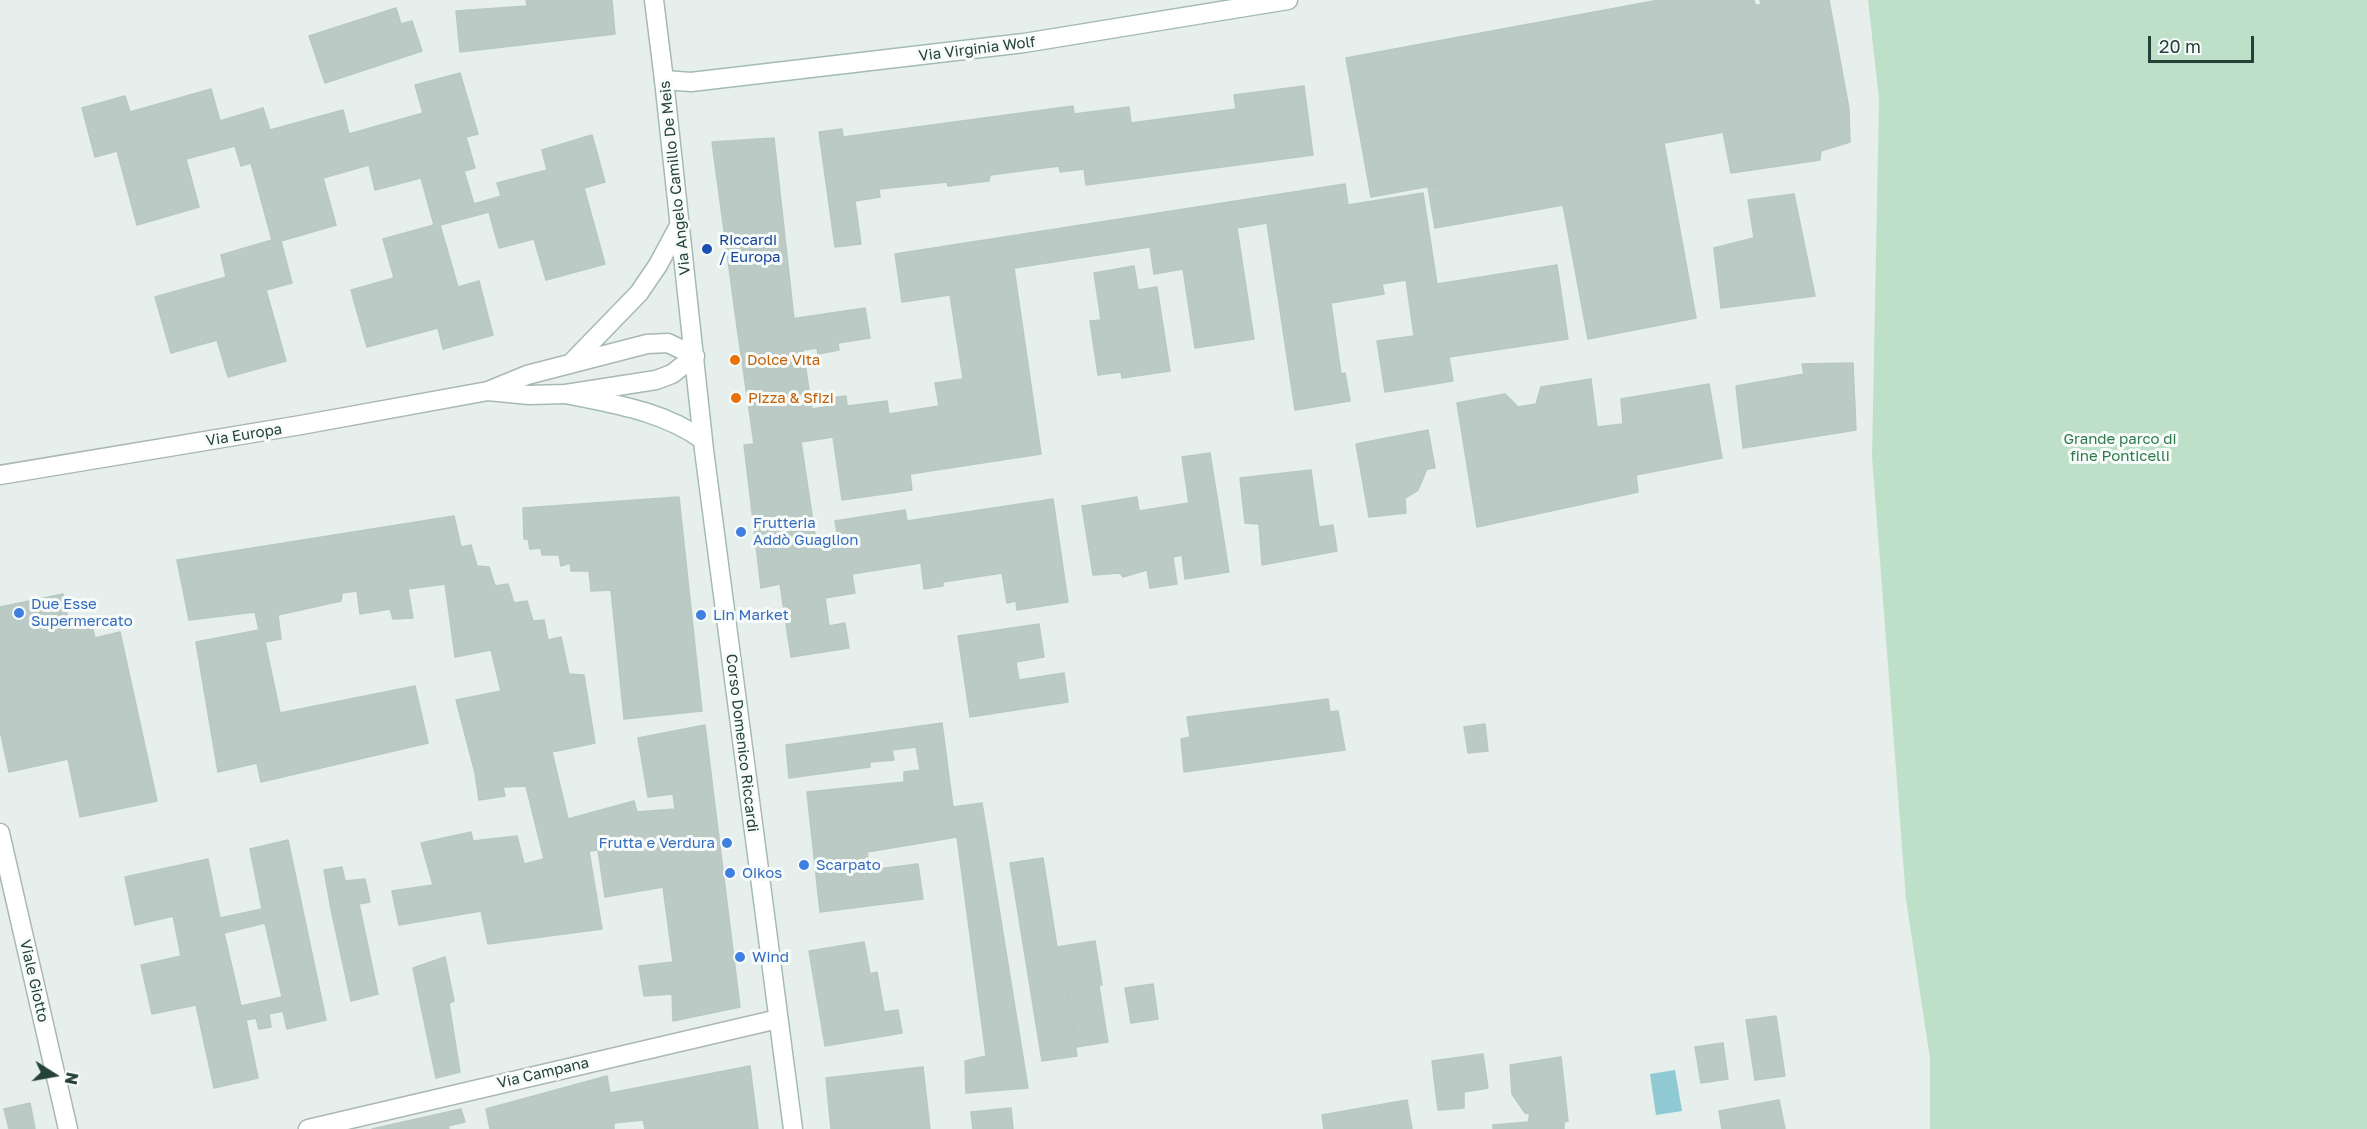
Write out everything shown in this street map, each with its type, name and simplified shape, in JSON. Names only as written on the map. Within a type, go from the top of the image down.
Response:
[{"type":"main road","name":"Via Angelo Camillo De Meis","points":[[654,0],[695,356]]},
{"type":"main road","name":"Via Virginia Wolf","points":[[664,80],[691,82],[1024,44],[1288,0]]},
{"type":"main road","points":[[573,361],[639,294],[680,224]]},
{"type":"main road","name":"Via Europa","points":[[0,475],[488,391],[527,375],[573,361],[647,344],[668,343],[695,356],[672,374],[656,380],[566,394],[529,395],[488,391]]},
{"type":"main road","name":"Corso Domenico Riccardi","points":[[695,356],[703,440],[793,1129]]},
{"type":"main road","points":[[566,394],[658,416],[677,423],[703,440]]},
{"type":"main road","name":"Viale Giotto","points":[[0,833],[68,1129]]},
{"type":"main road","name":"Via Campana","points":[[309,1129],[778,1019]]},
{"type":"green space","name":"Grande parco di fine Ponticelli","points":[[1868,0],[2367,0],[2367,1129],[1930,1129],[1930,1059],[1906,899],[1872,457],[1879,99]]},
{"type":"water","points":[[1675,1070],[1682,1111],[1656,1115],[1650,1074]]},
{"type":"building","points":[[526,0],[612,0],[615,34],[460,52],[456,11],[527,6]]},
{"type":"building","points":[[1659,0],[1754,0],[1755,5],[1761,5],[1760,0],[1829,0],[1849,109],[1371,197],[1346,58]]},
{"type":"building","points":[[396,8],[401,24],[412,21],[422,51],[325,83],[309,36]]},
{"type":"building","points":[[460,73],[478,134],[466,137],[475,168],[464,171],[474,204],[501,196],[497,183],[547,170],[542,150],[592,135],[605,182],[584,188],[605,264],[546,280],[534,239],[499,248],[489,212],[440,225],[458,287],[479,281],[493,335],[443,349],[438,328],[367,347],[351,290],[394,278],[383,239],[434,225],[421,178],[375,190],[369,165],[323,178],[336,225],[281,241],[292,283],[266,290],[286,361],[228,377],[217,340],[171,353],[155,297],[226,277],[221,255],[272,240],[251,163],[241,166],[235,146],[186,159],[199,207],[137,225],[117,151],[95,157],[82,108],[125,96],[130,112],[211,89],[220,121],[263,108],[270,130],[343,110],[349,134],[423,113],[415,85]]},
{"type":"building","points":[[1304,86],[1313,155],[1086,185],[1084,169],[1060,172],[1059,166],[990,175],[989,181],[948,186],[947,182],[879,189],[880,197],[855,201],[861,244],[835,247],[819,132],[842,129],[843,137],[1073,106],[1074,114],[1129,107],[1131,123],[1236,109],[1234,95]]},
{"type":"building","points":[[1849,109],[1850,142],[1821,151],[1820,160],[1731,173],[1723,132]]},
{"type":"building","points":[[774,138],[794,319],[737,327],[712,142]]},
{"type":"building","points":[[1664,143],[1696,318],[1588,339],[1563,205],[1435,228],[1428,187]]},
{"type":"building","points":[[1345,184],[1348,205],[1423,193],[1437,284],[1557,265],[1568,339],[1449,357],[1453,381],[1385,392],[1377,341],[1414,336],[1406,280],[1382,284],[1384,294],[1331,303],[1341,374],[1345,373],[1350,401],[1295,410],[1267,223],[1237,228],[1254,339],[1195,348],[1183,269],[1154,274],[1150,247],[1014,268],[1041,454],[910,474],[912,490],[842,500],[833,437],[801,442],[816,541],[838,538],[835,521],[905,510],[907,521],[1053,499],[1068,602],[1017,610],[1016,601],[1007,603],[1002,573],[943,582],[943,586],[924,589],[921,563],[852,574],[855,593],[825,598],[829,626],[845,623],[849,648],[791,657],[780,584],[761,588],[744,445],[754,444],[737,327],[865,308],[870,338],[838,343],[839,350],[818,354],[817,348],[803,350],[812,409],[825,407],[823,399],[846,396],[847,406],[887,401],[889,414],[939,406],[935,383],[963,379],[950,295],[902,302],[895,254]]},
{"type":"building","points":[[1794,194],[1815,296],[1721,308],[1714,248],[1754,238],[1748,200]]},
{"type":"building","points":[[1134,266],[1138,290],[1157,287],[1170,371],[1122,378],[1121,372],[1098,375],[1090,321],[1101,320],[1094,273]]},
{"type":"building","points":[[1853,363],[1856,430],[1743,448],[1736,386],[1804,374],[1802,364]]},
{"type":"building","points":[[1591,379],[1597,427],[1623,424],[1621,399],[1709,384],[1722,458],[1636,475],[1638,492],[1477,527],[1457,403],[1505,394],[1518,407],[1536,404],[1541,387]]},
{"type":"building","points":[[1428,430],[1435,468],[1427,469],[1418,490],[1405,498],[1406,513],[1369,517],[1356,444]]},
{"type":"building","points":[[1210,453],[1229,572],[1185,579],[1182,555],[1173,557],[1177,584],[1150,588],[1147,570],[1123,577],[1120,573],[1093,575],[1082,506],[1137,497],[1139,511],[1189,503],[1182,457]]},
{"type":"building","points":[[1311,470],[1319,527],[1333,525],[1337,551],[1262,565],[1259,524],[1245,523],[1240,478]]},
{"type":"building","points":[[679,497],[702,711],[624,719],[611,590],[591,591],[589,571],[571,571],[570,563],[561,566],[559,555],[542,555],[541,548],[530,549],[528,539],[524,539],[523,508]]},
{"type":"building","points":[[454,516],[461,547],[471,545],[477,566],[489,567],[495,586],[508,584],[514,603],[527,601],[533,621],[544,620],[548,640],[561,637],[569,674],[584,675],[595,743],[552,752],[568,819],[634,801],[637,812],[675,809],[673,794],[648,797],[638,738],[705,725],[740,1007],[673,1021],[672,994],[644,996],[639,966],[673,962],[663,887],[605,897],[598,850],[589,851],[602,929],[488,944],[481,911],[399,925],[392,891],[433,885],[421,843],[471,832],[473,841],[517,836],[524,864],[544,859],[526,786],[503,787],[505,796],[479,800],[475,773],[456,700],[501,691],[491,650],[455,657],[445,584],[408,589],[413,618],[393,619],[390,609],[360,614],[357,591],[342,593],[341,601],[278,615],[281,639],[265,642],[280,713],[415,686],[428,743],[261,782],[257,763],[218,772],[196,642],[259,630],[255,612],[189,620],[177,560]]},
{"type":"building","points":[[63,594],[70,628],[91,623],[95,638],[120,632],[157,801],[80,817],[68,759],[9,772],[0,730],[0,607]]},
{"type":"building","points":[[1039,624],[1044,657],[1016,662],[1019,680],[1064,673],[1068,702],[970,717],[958,636]]},
{"type":"building","points":[[1328,699],[1330,712],[1338,711],[1345,750],[1184,772],[1181,739],[1190,737],[1187,717]]},
{"type":"building","points":[[942,723],[953,807],[982,803],[1028,1088],[966,1093],[965,1061],[986,1056],[957,837],[867,852],[870,870],[918,864],[923,899],[820,912],[807,792],[904,782],[904,772],[920,770],[916,747],[892,750],[894,760],[870,762],[870,767],[789,778],[786,745]]},
{"type":"building","points":[[1485,724],[1488,751],[1468,753],[1464,727]]},
{"type":"building","points":[[288,840],[326,1020],[287,1029],[283,1011],[269,1014],[271,1027],[259,1029],[256,1018],[246,1020],[258,1078],[214,1088],[196,1005],[152,1014],[141,965],[181,956],[173,916],[135,925],[125,877],[208,859],[220,918],[262,909],[250,849]],"holes":[[[265,923],[282,997],[241,1006],[224,933]]]},
{"type":"building","points":[[1043,858],[1057,947],[1095,941],[1102,985],[1067,991],[1077,1056],[1042,1061],[1010,863]]},
{"type":"building","points":[[342,867],[345,881],[365,879],[370,902],[331,909],[324,870]]},
{"type":"building","points":[[359,904],[378,994],[351,1001],[331,909]]},
{"type":"building","points":[[864,942],[870,974],[877,972],[884,1012],[898,1010],[902,1033],[825,1046],[809,951]]},
{"type":"building","points":[[445,957],[454,1001],[449,1003],[460,1072],[436,1078],[413,968]]},
{"type":"building","points":[[1153,984],[1158,1019],[1131,1023],[1125,988]]},
{"type":"building","points":[[1099,986],[1108,1042],[1076,1047],[1067,991]]},
{"type":"building","points":[[1776,1016],[1785,1076],[1755,1080],[1746,1020]]},
{"type":"building","points":[[1723,1043],[1728,1079],[1701,1083],[1695,1047]]},
{"type":"building","points":[[1483,1054],[1488,1088],[1464,1092],[1464,1108],[1438,1110],[1432,1061]]},
{"type":"building","points":[[1561,1057],[1568,1121],[1564,1122],[1564,1129],[1493,1129],[1493,1125],[1528,1122],[1530,1114],[1525,1113],[1512,1094],[1510,1065]]},
{"type":"building","points":[[750,1066],[758,1129],[645,1129],[643,1120],[614,1123],[614,1129],[490,1129],[486,1109],[607,1076],[610,1093]]},
{"type":"building","points":[[923,1067],[930,1129],[831,1129],[826,1078]]},
{"type":"building","points":[[1407,1100],[1412,1129],[1324,1129],[1322,1115]]},
{"type":"building","points":[[1779,1100],[1785,1129],[1722,1129],[1719,1111]]},
{"type":"building","points":[[30,1103],[35,1129],[9,1129],[4,1109]]},
{"type":"building","points":[[1011,1108],[1013,1129],[973,1129],[971,1112]]},
{"type":"building","points":[[461,1109],[465,1122],[448,1126],[449,1129],[372,1129]]},
{"type":"place","name":"Riccardi / Europa","points":[[707,249]]},
{"type":"place","name":"Dolce Vita","points":[[735,360]]},
{"type":"place","name":"Pizza & Sfizi","points":[[736,398]]},
{"type":"place","name":"Frutteria Addò Guaglion","points":[[741,532]]},
{"type":"place","name":"Due Esse Supermercato","points":[[19,613]]},
{"type":"place","name":"Lin Market","points":[[701,615]]},
{"type":"place","name":"Frutta e Verdura","points":[[727,843]]},
{"type":"place","name":"Scarpato","points":[[804,865]]},
{"type":"place","name":"Oikos","points":[[730,873]]},
{"type":"place","name":"Wind","points":[[740,957]]}]
